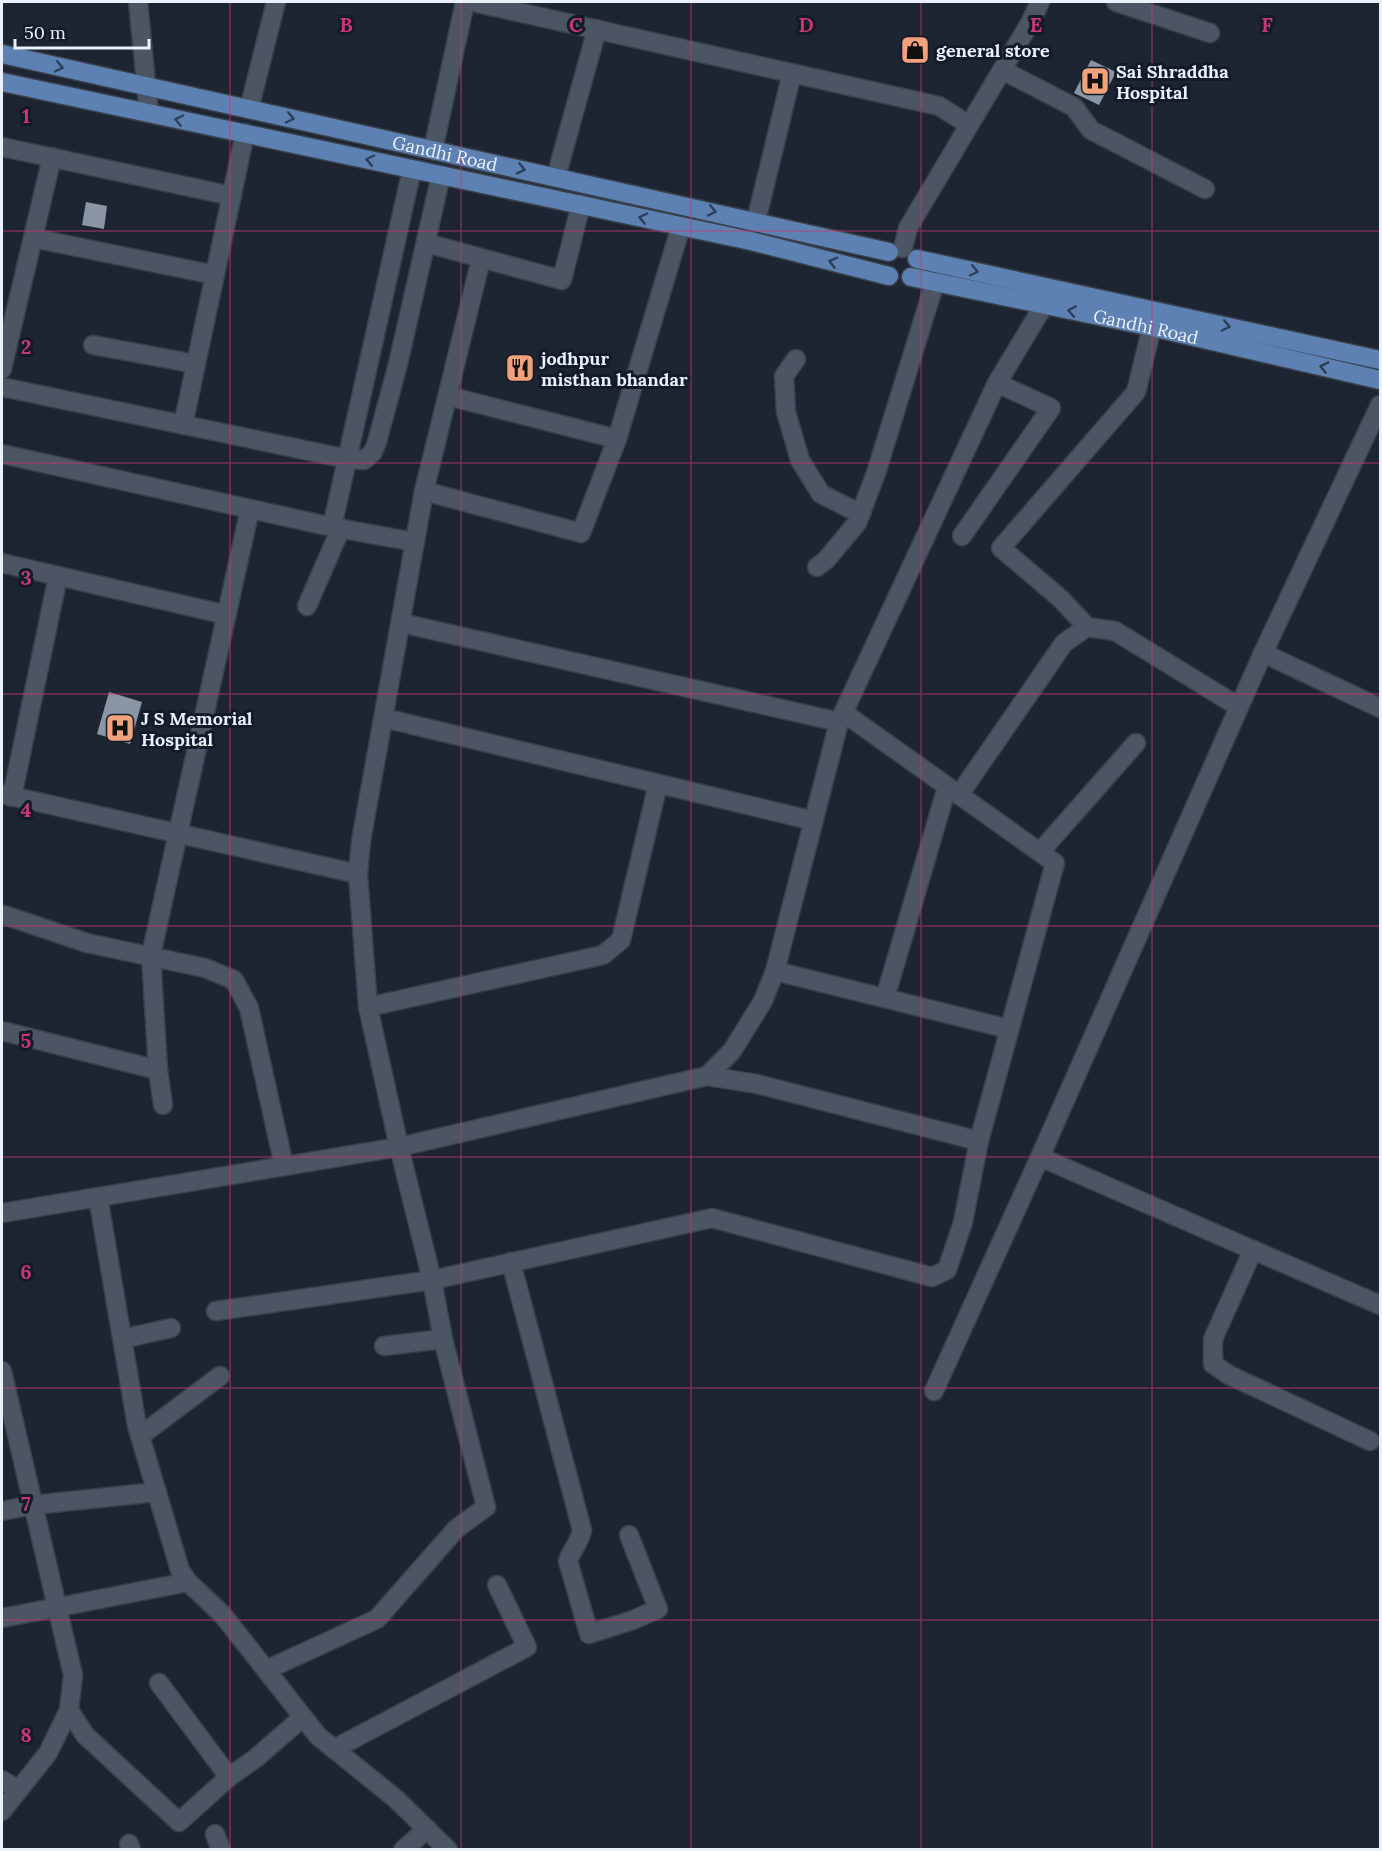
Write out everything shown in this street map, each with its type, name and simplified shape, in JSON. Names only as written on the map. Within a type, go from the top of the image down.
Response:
[{"type":"main road","name":"Gandhi Road","points":[[2,54],[1380,360]]},
{"type":"main road","name":"Gandhi Road","points":[[2,82],[751,241],[889,276],[908,280],[911,277],[1152,327],[1380,380]]},
{"type":"main road","points":[[889,276],[884,268],[884,261],[903,253],[918,272],[911,277]]},
{"type":"street","points":[[138,2],[149,113]]},
{"type":"street","points":[[249,109],[276,2]]},
{"type":"street","points":[[433,150],[465,2]]},
{"type":"street","points":[[472,2],[939,106],[969,125]]},
{"type":"street","points":[[903,253],[908,228],[1030,23],[1039,2]]},
{"type":"street","points":[[1125,3],[1210,33]]},
{"type":"street","points":[[556,177],[597,29]]},
{"type":"street","points":[[1002,70],[1074,107],[1091,130],[1205,189]]},
{"type":"street","points":[[756,221],[792,73]]},
{"type":"street","points":[[183,425],[245,134]]},
{"type":"street","points":[[2,147],[232,196]]},
{"type":"street","points":[[2,369],[52,158]]},
{"type":"street","points":[[307,606],[336,528],[348,459],[412,169]]},
{"type":"street","points":[[2,387],[348,459],[364,460],[373,453],[377,442],[398,364],[441,175]]},
{"type":"street","points":[[426,243],[562,280],[581,204]]},
{"type":"street","points":[[424,491],[581,533],[617,439],[681,226]]},
{"type":"street","points":[[33,238],[215,275]]},
{"type":"street","points":[[266,1670],[377,1619],[456,1529],[486,1507],[443,1339],[432,1280],[368,1007],[358,874],[361,841],[424,491],[481,259]]},
{"type":"street","points":[[817,567],[826,560],[857,523],[861,514],[876,473],[935,282]]},
{"type":"street","points":[[707,1076],[732,1051],[763,1001],[776,971],[842,718],[997,383],[1044,305]]},
{"type":"street","points":[[1152,327],[1136,392],[1001,548],[1061,599],[1087,627],[1115,631],[1239,706]]},
{"type":"street","points":[[93,345],[196,364]]},
{"type":"street","points":[[796,358],[784,376],[786,412],[800,460],[821,494],[861,514]]},
{"type":"street","points":[[962,536],[1051,408],[997,383]]},
{"type":"street","points":[[448,396],[617,439]]},
{"type":"street","points":[[934,1391],[1263,653],[1374,436],[1380,405]]},
{"type":"street","points":[[2,454],[336,528],[415,542]]},
{"type":"street","points":[[163,1104],[158,1070],[151,956],[250,509]]},
{"type":"street","points":[[2,563],[227,615]]},
{"type":"street","points":[[58,576],[7,796],[358,874]]},
{"type":"street","points":[[216,1311],[432,1280],[712,1218],[932,1277],[948,1270],[963,1222],[979,1141],[1055,863],[953,791],[842,718],[401,623]]},
{"type":"street","points":[[885,998],[953,791],[1064,643],[1087,627]]},
{"type":"street","points":[[1263,653],[1380,708]]},
{"type":"street","points":[[384,718],[814,821]]},
{"type":"street","points":[[1040,852],[1136,743]]},
{"type":"street","points":[[368,1007],[603,955],[621,940],[658,784]]},
{"type":"street","points":[[4,915],[87,943],[205,968],[234,980],[249,1008],[284,1166]]},
{"type":"street","points":[[776,971],[1010,1029]]},
{"type":"street","points":[[2,1031],[158,1070]]},
{"type":"street","points":[[2,1213],[399,1147],[707,1076],[757,1084],[979,1141]]},
{"type":"street","points":[[1040,1157],[1253,1250],[1379,1300]]},
{"type":"street","points":[[98,1197],[140,1436],[180,1570],[188,1582],[222,1614],[318,1736],[396,1799],[448,1850]]},
{"type":"street","points":[[1253,1250],[1213,1339],[1213,1364],[1229,1375],[1370,1441]]},
{"type":"street","points":[[511,1262],[582,1530],[580,1541],[571,1551],[568,1561],[589,1634],[633,1620],[658,1609],[629,1535]]},
{"type":"street","points":[[122,1339],[171,1328]]},
{"type":"street","points":[[384,1346],[443,1339]]},
{"type":"street","points":[[2,1371],[73,1675],[69,1710],[48,1753],[2,1811]]},
{"type":"street","points":[[140,1436],[220,1376]]},
{"type":"street","points":[[2,1511],[33,1505],[157,1492]]},
{"type":"street","points":[[2,1618],[188,1582]]},
{"type":"street","points":[[334,1749],[527,1647],[497,1585]]},
{"type":"street","points":[[159,1683],[229,1777]]},
{"type":"street","points":[[69,1710],[86,1735],[179,1822],[229,1777],[256,1758],[303,1717]]},
{"type":"street","points":[[2,1780],[18,1790]]},
{"type":"street","points":[[403,1850],[427,1829]]},
{"type":"building","points":[[1091,60],[1116,72],[1099,105],[1074,93]]},
{"type":"building","points":[[86,202],[107,206],[104,229],[82,225]]},
{"type":"building","points":[[109,692],[142,702],[130,744],[97,734]]},
{"type":"place","name":"general store","points":[[915,50]]},
{"type":"place","name":"Sai Shraddha Hospital","points":[[1095,81]]},
{"type":"place","name":"jodhpur misthan bhandar","points":[[520,368]]},
{"type":"place","name":"J S Memorial Hospital","points":[[120,728]]}]
